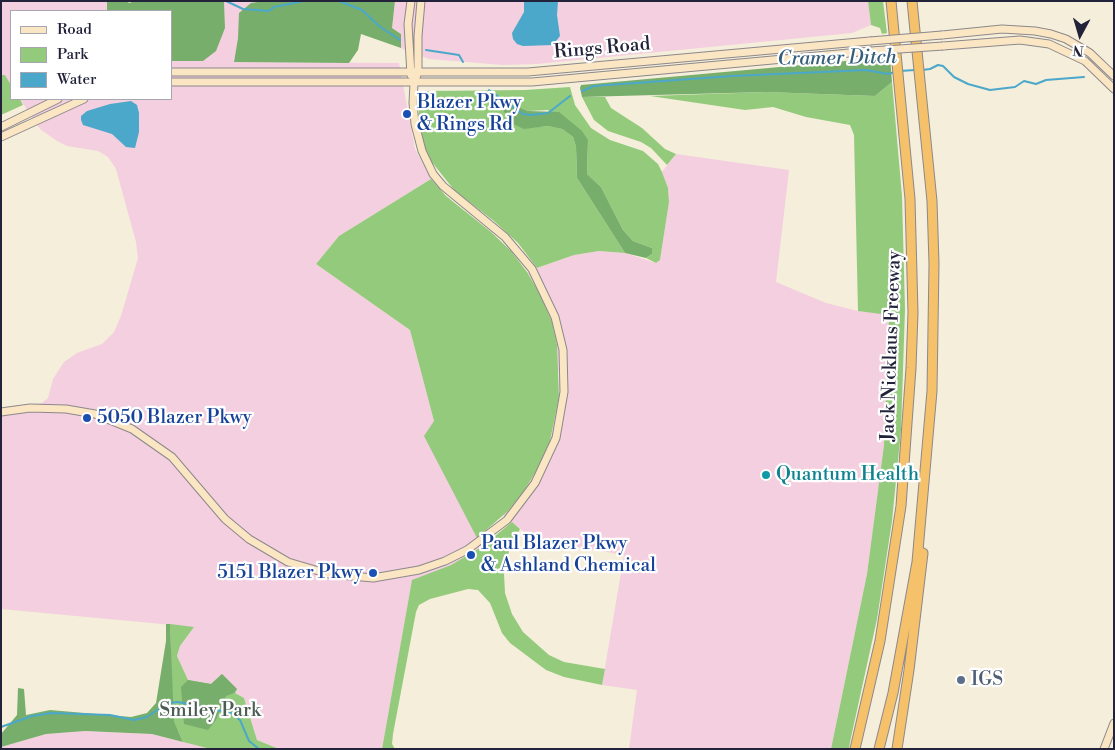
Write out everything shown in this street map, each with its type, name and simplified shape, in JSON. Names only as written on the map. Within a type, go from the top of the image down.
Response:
[{"type":"highway","name":"Jack Nicklaus Freeway","points":[[855,749],[880,641],[898,526],[911,368],[913,313],[910,199],[891,1]]},
{"type":"highway","name":"Jack Nicklaus Freeway","points":[[879,749],[893,693],[917,562],[932,391],[932,210],[912,1]]},
{"type":"highway","points":[[896,749],[920,593],[928,499],[932,391]]},
{"type":"main road","points":[[1,412],[30,408],[66,409],[95,414],[132,429],[172,457],[225,519],[249,539],[282,559],[329,574],[373,578],[419,570],[460,554],[489,535],[522,502],[542,472],[552,449],[564,401],[563,350],[549,302],[525,259],[496,228],[443,186],[430,168],[416,133],[414,83],[409,72],[408,24],[410,1]]},
{"type":"main road","points":[[414,83],[418,72],[418,36],[421,1]]},
{"type":"main road","name":"Rings Road","points":[[172,72],[528,72],[1002,29],[1035,30],[1066,39],[1090,53],[1114,76]]},
{"type":"main road","name":"Rings Road","points":[[172,82],[532,82],[1004,40],[1034,41],[1049,44],[1074,55],[1085,61],[1114,89]]},
{"type":"main road","points":[[1,126],[56,100]]},
{"type":"main road","points":[[1,137],[82,100]]},
{"type":"main road","points":[[1104,749],[1114,724]]},
{"type":"shaded area","points":[[1,1],[107,1],[107,10],[10,10],[10,84],[5,76],[1,75]]},
{"type":"shaded area","points":[[224,1],[264,1],[251,3],[238,38],[234,62],[399,63],[415,149],[431,179],[339,236],[316,264],[410,330],[434,421],[477,538],[483,546],[451,565],[412,581],[382,749],[279,749],[257,740],[244,698],[235,693],[222,674],[211,684],[188,680],[177,656],[180,646],[194,627],[1,609],[1,410],[42,403],[48,398],[53,379],[64,362],[77,353],[102,344],[114,332],[121,316],[138,258],[136,242],[116,169],[108,157],[98,151],[67,146],[57,141],[40,129],[21,100],[172,100],[172,61],[203,61],[225,28]]},
{"type":"shaded area","points":[[395,1],[868,1],[871,25],[852,33],[537,64],[503,65],[429,59],[401,48],[401,34],[392,28]]},
{"type":"shaded area","points":[[676,154],[789,170],[776,282],[826,303],[858,311],[889,314],[884,445],[867,574],[831,749],[629,749],[637,690],[602,685],[624,555],[533,539],[503,515],[524,491],[538,468],[550,441],[559,397],[559,374],[540,294],[527,272],[574,255],[599,251],[625,253],[656,263],[660,260],[669,202],[668,188],[662,172]]},
{"type":"shaded area","points":[[85,731],[152,734],[211,749],[1,749],[1,747],[46,734]]},
{"type":"green space","points":[[107,1],[127,1],[129,3],[135,1],[224,1],[225,28],[216,51],[203,61],[172,61],[172,10],[107,10]]},
{"type":"green space","points":[[264,1],[395,1],[392,28],[401,34],[401,48],[361,34],[358,50],[349,63],[234,62],[238,38],[239,13],[251,3]]},
{"type":"green space","points":[[868,1],[883,1],[887,33],[882,34],[880,28],[871,25]]},
{"type":"green space","points":[[890,57],[892,82],[875,96],[766,92],[582,97],[580,88],[581,85]]},
{"type":"green space","points":[[1,75],[5,75],[10,83],[10,100],[20,100],[23,105],[1,115]]},
{"type":"green space","points":[[892,82],[902,196],[905,309],[901,430],[892,521],[877,619],[849,749],[831,749],[867,574],[884,445],[889,315],[858,311],[854,135],[850,125],[806,117],[773,107],[745,110],[650,96],[766,92],[875,96]]},
{"type":"green space","points":[[570,87],[575,105],[591,128],[610,140],[643,151],[658,164],[662,172],[668,188],[669,202],[660,260],[656,263],[646,258],[652,254],[652,248],[633,241],[623,230],[601,187],[587,174],[588,141],[548,110],[528,111],[514,105],[524,128],[549,126],[562,129],[573,137],[576,147],[577,178],[625,253],[599,251],[574,255],[537,268],[518,243],[494,221],[455,191],[431,161],[424,145],[419,119],[419,103],[422,103],[423,94],[427,91],[525,90]]},
{"type":"green space","points":[[582,97],[605,97],[611,108],[642,128],[665,149],[676,154],[667,165],[651,148],[641,142],[608,131],[594,120]]},
{"type":"green space","points":[[514,105],[528,111],[559,112],[582,131],[588,140],[587,174],[601,187],[623,230],[633,241],[652,248],[652,254],[646,258],[625,253],[577,178],[576,147],[573,137],[562,129],[548,126],[524,129],[513,124],[503,110]]},
{"type":"green space","points":[[431,179],[446,196],[491,232],[511,251],[527,272],[540,294],[552,322],[557,345],[559,397],[550,441],[538,468],[524,491],[508,511],[477,538],[424,436],[434,421],[410,330],[316,264],[339,236]]},
{"type":"green space","points":[[512,522],[520,529],[509,551],[504,574],[505,593],[512,614],[523,632],[549,655],[564,662],[605,669],[602,685],[564,677],[546,670],[510,643],[502,633],[490,603],[478,590],[468,589],[430,599],[419,605],[416,612],[393,734],[392,744],[395,749],[382,749],[412,580],[451,565],[483,546]]},
{"type":"green space","points":[[166,624],[170,624],[174,722],[183,742],[152,734],[85,731],[46,734],[1,747],[1,734],[17,715],[18,688],[24,689],[26,715],[50,710],[131,717],[147,713],[156,703],[166,641]]},
{"type":"green space","name":"Smiley Park","points":[[170,624],[194,627],[180,646],[177,656],[188,680],[211,684],[222,674],[237,689],[235,693],[244,698],[257,740],[279,749],[211,749],[183,742],[178,731],[156,726],[171,654]]},
{"type":"green space","points":[[222,674],[237,689],[234,693],[226,696],[216,720],[208,730],[184,724],[181,687],[188,680],[211,684]]},
{"type":"water","points":[[524,1],[558,1],[557,15],[560,36],[553,45],[523,46],[517,44],[513,39],[512,33],[524,12]]},
{"type":"water","points":[[131,101],[137,105],[139,113],[139,132],[135,148],[126,147],[112,134],[83,125],[81,116],[87,111],[110,104]]},
{"type":"waterway","name":"Cramer Ditch","points":[[226,1],[243,9],[269,11],[274,7],[304,1]]},
{"type":"waterway","name":"Cramer Ditch","points":[[339,1],[362,10],[379,26],[400,40]]},
{"type":"waterway","name":"Cramer Ditch","points":[[426,50],[459,55],[463,62]]},
{"type":"waterway","name":"Cramer Ditch","points":[[922,70],[938,65],[943,66],[954,77],[968,84],[990,90],[1015,87],[1024,81],[1036,84],[1046,80],[1084,77]]},
{"type":"waterway","name":"Cramer Ditch","points":[[582,91],[594,86],[732,76],[866,70],[888,74],[895,72]]},
{"type":"waterway","name":"Cramer Ditch","points":[[900,71],[915,70]]},
{"type":"waterway","name":"Cramer Ditch","points":[[489,90],[523,114],[531,115],[548,113],[570,96]]},
{"type":"waterway","points":[[1,727],[32,716],[51,713],[110,715],[134,720],[147,717],[168,703],[178,702],[231,713],[240,720],[249,741],[259,749]]},
{"type":"place","name":"Blazer Pkwy & Rings Rd","points":[[407,114]]},
{"type":"place","name":"5050 Blazer Pkwy","points":[[87,418]]},
{"type":"place","name":"Quantum Health","points":[[766,475]]},
{"type":"place","name":"Paul Blazer Pkwy & Ashland Chemical","points":[[471,555]]},
{"type":"place","name":"5151 Blazer Pkwy","points":[[373,573]]},
{"type":"place","name":"IGS","points":[[961,680]]}]
